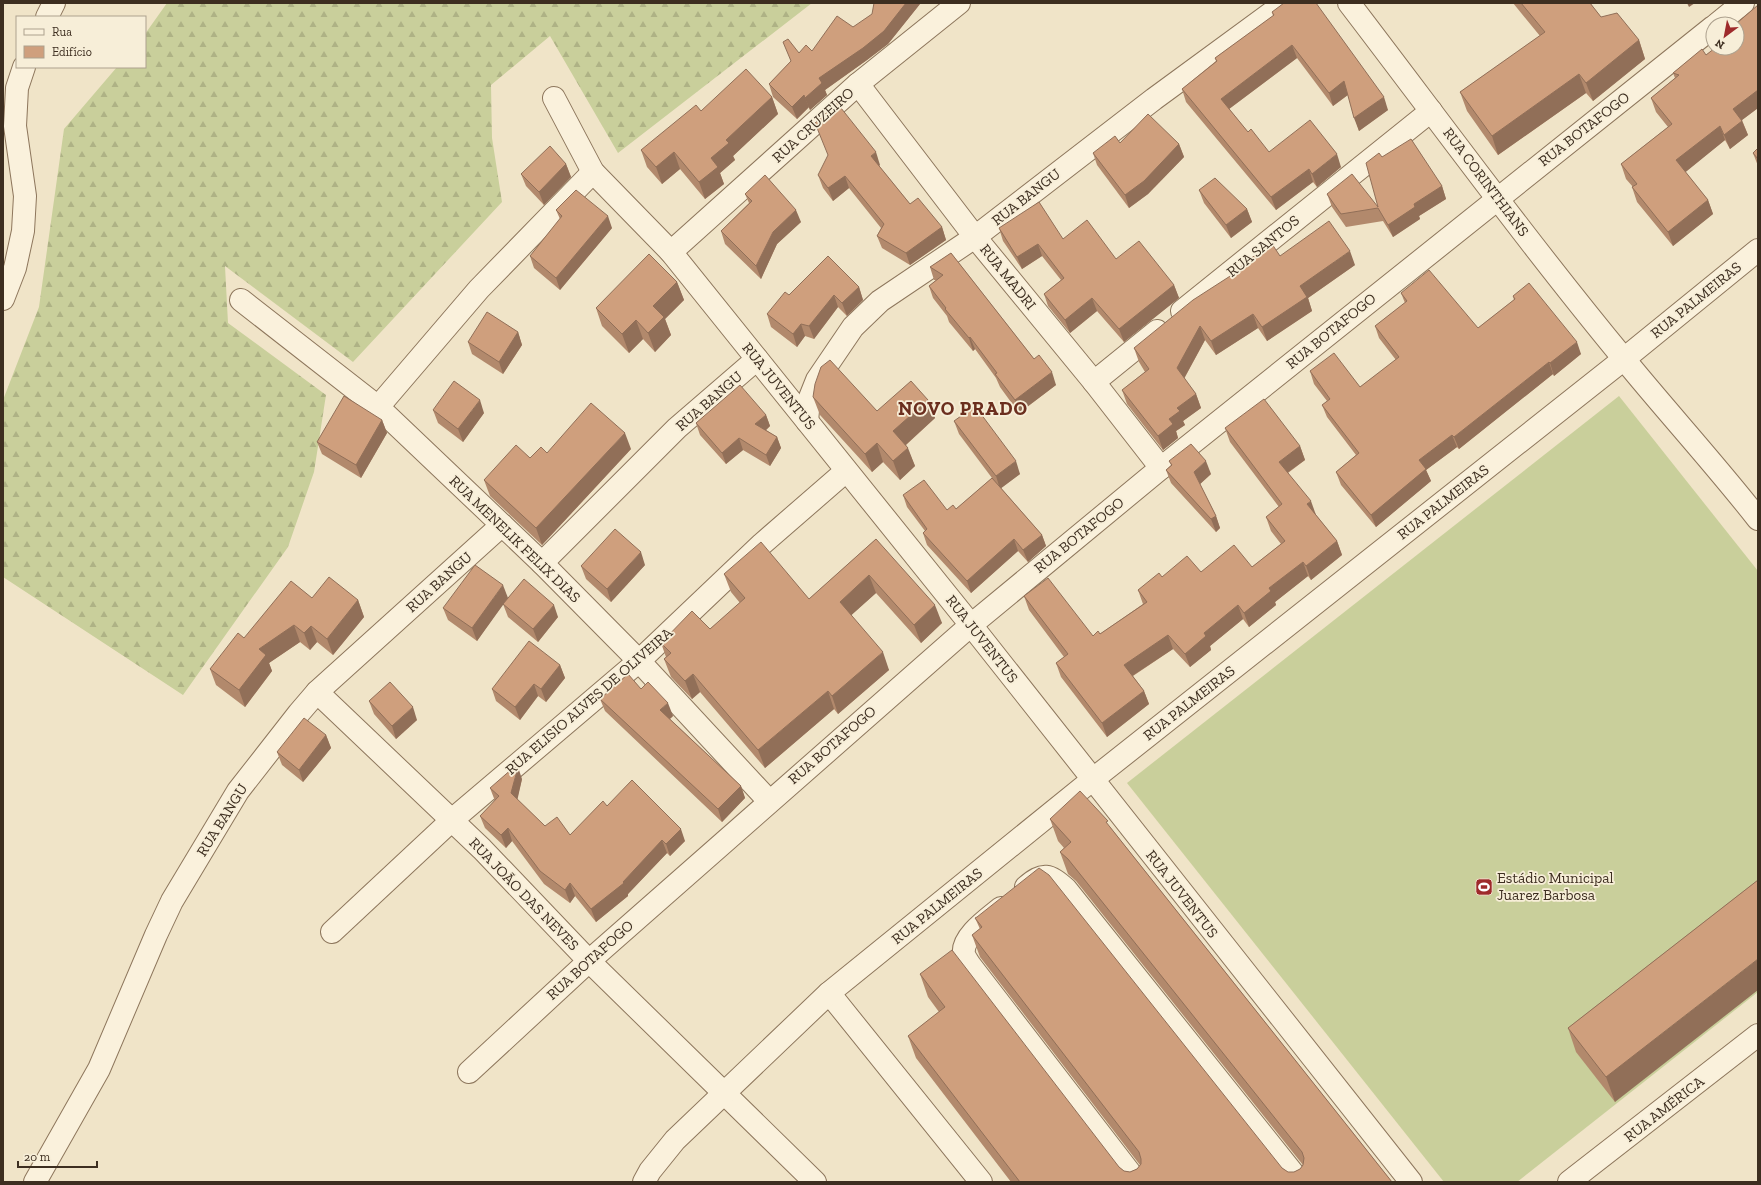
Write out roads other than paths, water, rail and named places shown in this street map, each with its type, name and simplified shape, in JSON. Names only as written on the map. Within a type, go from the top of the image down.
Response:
[{"type":"street","points":[[48,16],[54,3]]},
{"type":"street","name":"RUA CRUZEIRO","points":[[671,252],[858,84],[959,3]]},
{"type":"street","name":"RUA BANGU","points":[[807,421],[809,400],[817,380],[853,327],[880,302],[975,237],[1154,99],[1285,3]]},
{"type":"street","name":"RUA CORINTHIANS","points":[[1350,3],[1497,198],[1624,359],[1748,494],[1758,519]]},
{"type":"street","points":[[1727,16],[1743,3]]},
{"type":"street","name":"RUA BOTAFOGO","points":[[469,1072],[589,961],[970,625],[1161,468],[1705,33]]},
{"type":"street","points":[[3,299],[15,268],[23,231],[25,196],[15,126],[17,88],[24,68]]},
{"type":"street","name":"RUA MADRI","points":[[858,84],[975,237],[1094,382],[1161,468]]},
{"type":"street","name":"RUA JUVENTUS","points":[[554,98],[593,172],[671,252],[970,625],[1411,1182]]},
{"type":"street","name":"RUA SANTOS","points":[[1094,382],[1432,111]]},
{"type":"street","points":[[378,407],[479,289],[593,172]]},
{"type":"street","name":"RUA PALMEIRAS","points":[[644,1182],[650,1171],[675,1140],[829,993],[1092,780],[1624,359],[1758,250]]},
{"type":"street","name":"RUA MENELIK FELIX DIAS","points":[[241,300],[378,407],[542,563],[639,662],[769,801]]},
{"type":"street","name":"RUA BANGU","points":[[542,563],[677,428],[757,359]]},
{"type":"street","name":"RUA ELISIO ALVES DE OLIVEIRA","points":[[332,932],[452,820],[639,662],[762,544],[846,470]]},
{"type":"street","name":"RUA BANGU","points":[[35,1182],[100,1069],[156,935],[172,901],[238,791],[317,692],[502,525]]},
{"type":"street","name":"RUA JOÃO DAS NEVES","points":[[317,692],[452,820],[589,961],[815,1182]]},
{"type":"street","points":[[1137,1182],[970,965],[964,955],[964,946],[972,933],[1037,878],[1047,877],[1055,880],[1066,889],[1300,1182]]},
{"type":"street","points":[[829,993],[981,1182]]},
{"type":"street","name":"RUA AMÉRICA","points":[[1570,1182],[1758,1035]]},
{"type":"place","name":"Estádio Municipal Juarez Barbosa","points":[[1484,887]]},
{"type":"district","name":"NOVO PRADO","points":[[963,408]]}]
